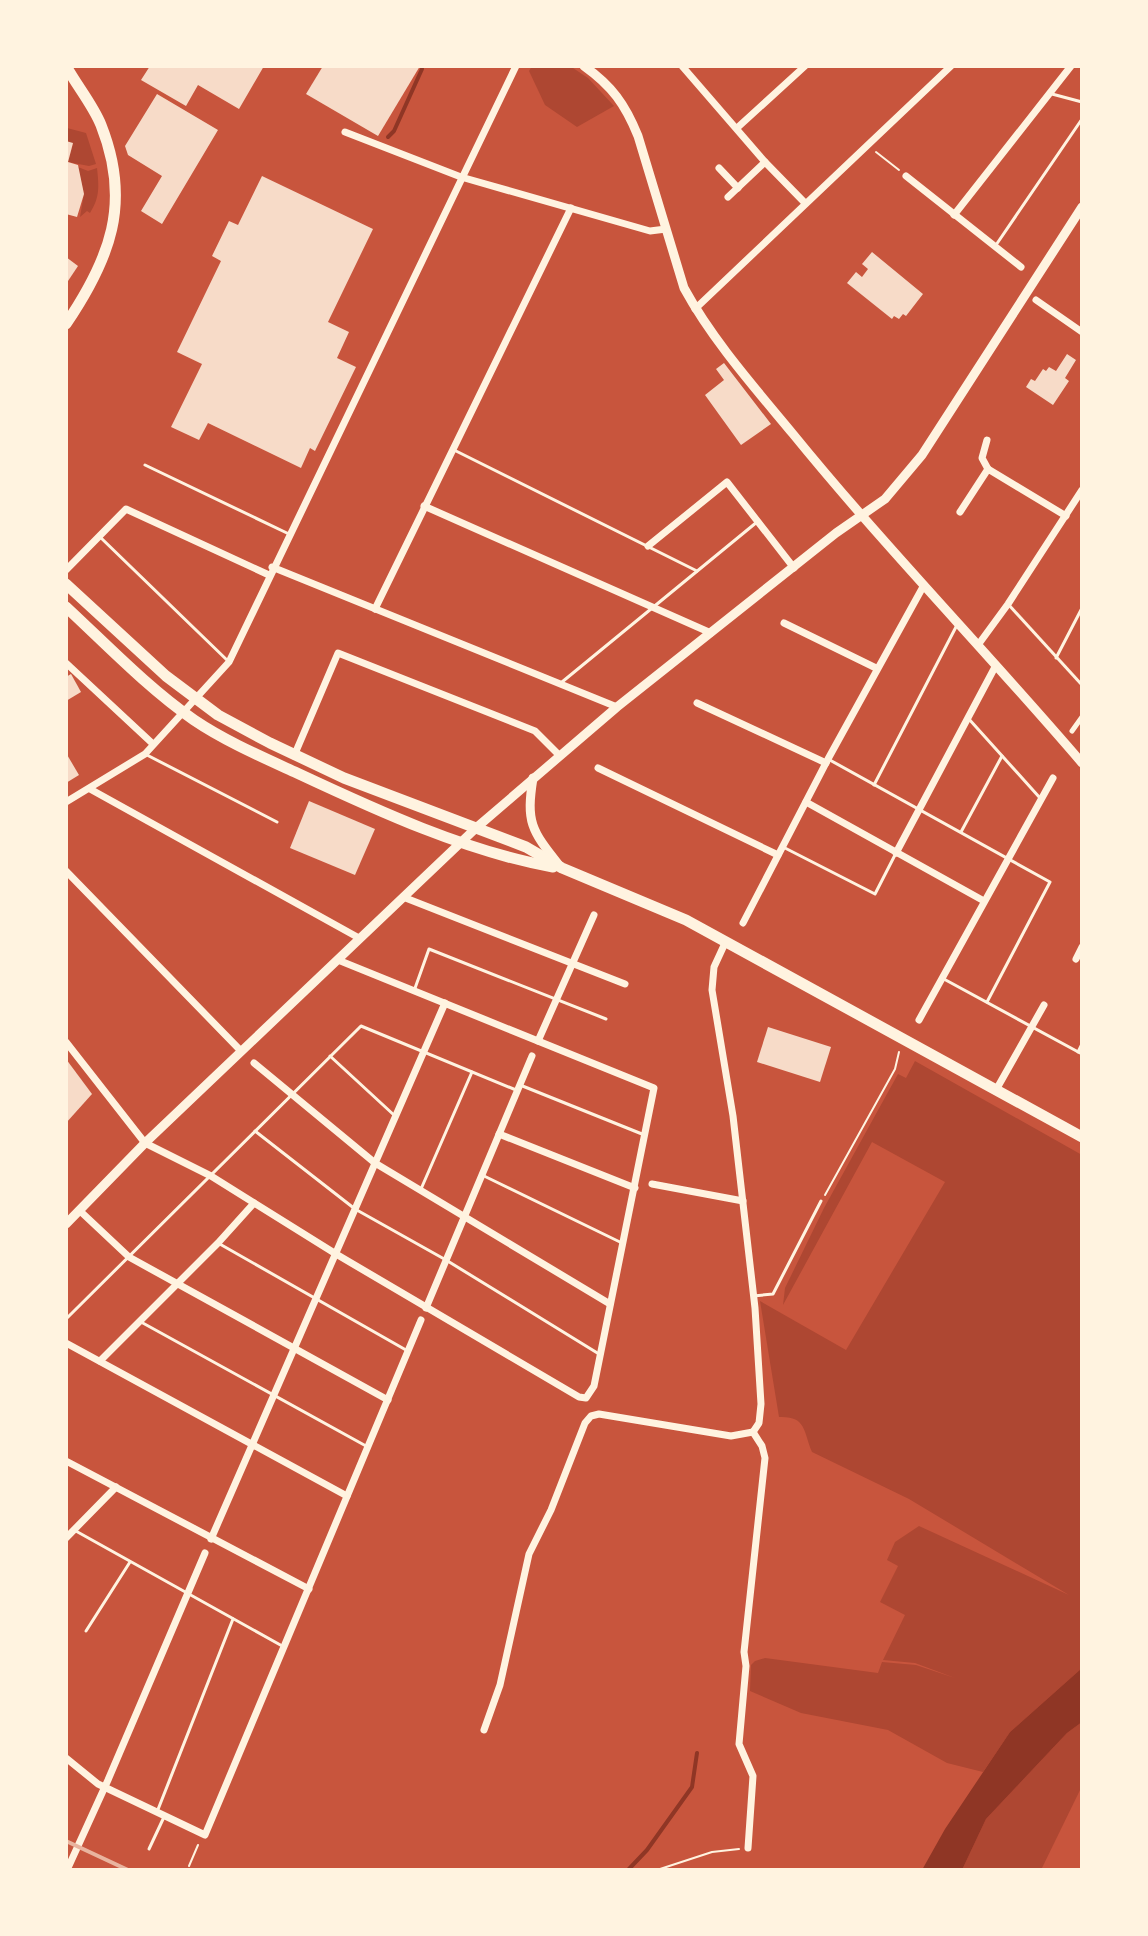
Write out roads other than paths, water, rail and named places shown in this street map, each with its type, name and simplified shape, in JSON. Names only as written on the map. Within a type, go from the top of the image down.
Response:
[{"type":"highway","points":[[66,66],[100,124],[115,178],[116,198],[110,242],[86,294],[66,324]]},
{"type":"highway","points":[[66,584],[155,666],[218,715],[294,756],[526,847],[562,868],[686,920],[1082,1137]]},
{"type":"highway","points":[[66,607],[154,688],[210,730],[311,780],[462,841],[522,861],[562,868]]},
{"type":"main road","points":[[584,66],[606,82],[629,114],[684,288],[695,309],[861,518],[1082,763]]},
{"type":"main road","points":[[66,1224],[145,1143],[476,828],[617,707],[836,533],[885,499],[922,455],[1082,207]]},
{"type":"main road","points":[[533,778],[528,808],[532,826],[562,868]]},
{"type":"street","points":[[66,802],[145,754],[229,662],[516,66]]},
{"type":"street","points":[[682,66],[805,203]]},
{"type":"street","points":[[737,128],[805,66]]},
{"type":"street","points":[[695,309],[951,66]]},
{"type":"street","points":[[954,215],[1071,66]]},
{"type":"street","points":[[345,132],[461,177],[650,231],[666,229]]},
{"type":"street","points":[[728,197],[765,162]]},
{"type":"street","points":[[719,168],[738,188]]},
{"type":"street","points":[[906,176],[1021,267]]},
{"type":"street","points":[[375,609],[571,208]]},
{"type":"street","points":[[1036,300],[1082,332]]},
{"type":"street","points":[[987,440],[982,458],[988,469],[1066,516]]},
{"type":"street","points":[[960,512],[988,469]]},
{"type":"street","points":[[648,546],[727,482],[794,568]]},
{"type":"street","points":[[978,645],[1082,490]]},
{"type":"street","points":[[424,506],[712,634]]},
{"type":"street","points":[[66,570],[126,509],[271,571],[375,609],[617,707]]},
{"type":"street","points":[[743,923],[876,668],[924,585]]},
{"type":"street","points":[[784,623],[876,668]]},
{"type":"street","points":[[294,756],[338,653],[535,731],[559,755]]},
{"type":"street","points":[[66,663],[153,744]]},
{"type":"street","points":[[896,853],[995,667]]},
{"type":"street","points":[[697,703],[827,761]]},
{"type":"street","points":[[1072,731],[1082,717]]},
{"type":"street","points":[[598,768],[778,855]]},
{"type":"street","points":[[919,1020],[1053,778]]},
{"type":"street","points":[[90,789],[359,938]]},
{"type":"street","points":[[806,802],[984,901]]},
{"type":"street","points":[[66,871],[241,1051]]},
{"type":"street","points":[[403,897],[625,984]]},
{"type":"street","points":[[538,1041],[594,915]]},
{"type":"street","points":[[484,1730],[500,1685],[529,1554],[551,1510],[585,1423],[591,1416],[599,1414],[731,1436],[753,1432],[759,1423],[761,1404],[743,1201],[733,1116],[712,990],[714,967],[726,941]]},
{"type":"street","points":[[1076,959],[1082,947]]},
{"type":"street","points":[[66,1042],[145,1143],[211,1176],[426,1308],[579,1397],[586,1398],[594,1386],[654,1088],[338,960]]},
{"type":"street","points":[[211,1539],[445,1003]]},
{"type":"street","points":[[996,1090],[1044,1005]]},
{"type":"street","points":[[426,1308],[532,1056]]},
{"type":"street","points":[[254,1063],[375,1163],[610,1304]]},
{"type":"street","points":[[499,1134],[635,1188]]},
{"type":"street","points":[[652,1184],[743,1201]]},
{"type":"street","points":[[100,1361],[254,1203]]},
{"type":"street","points":[[79,1210],[129,1257],[388,1400]]},
{"type":"street","points":[[66,1758],[105,1787],[205,1835],[421,1320]]},
{"type":"street","points":[[66,1343],[347,1496]]},
{"type":"street","points":[[748,1848],[753,1776],[739,1744],[746,1666],[744,1652],[765,1458],[753,1432]]},
{"type":"street","points":[[66,1461],[309,1589]]},
{"type":"street","points":[[66,1538],[116,1487]]},
{"type":"street","points":[[67,1870],[205,1553]]},
{"type":"lane","points":[[1049,92],[1057,98],[1082,102]]},
{"type":"lane","points":[[995,247],[1082,119]]},
{"type":"lane","points":[[452,449],[697,571]]},
{"type":"lane","points":[[145,465],[289,534]]},
{"type":"lane","points":[[560,683],[757,522]]},
{"type":"lane","points":[[99,536],[229,662]]},
{"type":"lane","points":[[1008,604],[1082,685]]},
{"type":"lane","points":[[1056,658],[1082,608]]},
{"type":"lane","points":[[874,785],[958,623]]},
{"type":"lane","points":[[968,718],[1041,799]]},
{"type":"lane","points":[[145,754],[277,822]]},
{"type":"lane","points":[[961,832],[1002,756]]},
{"type":"lane","points":[[827,761],[1050,882],[987,1002]]},
{"type":"lane","points":[[782,846],[875,894],[896,853]]},
{"type":"lane","points":[[414,991],[429,949],[606,1019]]},
{"type":"lane","points":[[942,978],[1080,1053],[1082,1044]]},
{"type":"lane","points":[[66,1319],[361,1026],[472,1072],[645,1135]]},
{"type":"lane","points":[[330,1056],[396,1117]]},
{"type":"lane","points":[[421,1190],[472,1072]]},
{"type":"lane","points":[[255,1131],[355,1209],[446,1260],[599,1354]]},
{"type":"lane","points":[[482,1175],[622,1243]]},
{"type":"lane","points":[[753,1296],[773,1294],[821,1201]]},
{"type":"lane","points":[[218,1243],[408,1351]]},
{"type":"lane","points":[[138,1320],[368,1447]]},
{"type":"lane","points":[[74,1530],[284,1647]]},
{"type":"lane","points":[[86,1631],[130,1562]]},
{"type":"lane","points":[[149,1849],[233,1619]]},
{"type":"waterway","points":[[388,137],[394,131],[422,69]]},
{"type":"waterway","points":[[628,1870],[647,1850],[692,1787],[697,1753]]},
{"type":"railway","points":[[66,1841],[128,1870]]}]
